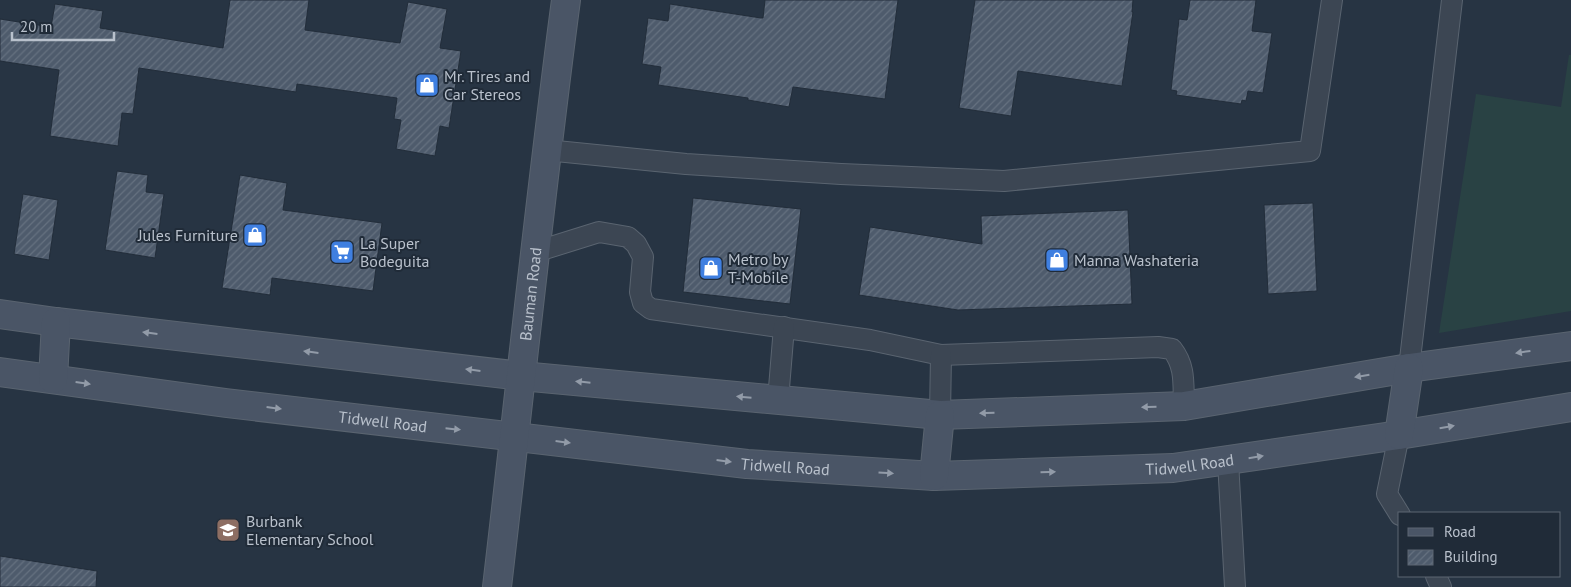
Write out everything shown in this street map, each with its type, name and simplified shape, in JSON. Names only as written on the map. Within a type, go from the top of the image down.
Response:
[{"type":"main road","name":"Bauman Road","points":[[496,587],[546,150],[566,0]]},
{"type":"main road","points":[[0,314],[521,376],[940,415],[1184,406],[1409,368],[1571,346]]},
{"type":"main road","points":[[53,379],[56,322]]},
{"type":"main road","points":[[1398,435],[1409,368]]},
{"type":"main road","name":"Tidwell Road","points":[[0,372],[226,403],[747,464],[934,476],[1173,468],[1571,407]]},
{"type":"main road","points":[[934,476],[940,415]]},
{"type":"lane","points":[[546,150],[686,164],[841,174],[1004,181],[1310,151],[1332,0]]},
{"type":"lane","points":[[1409,368],[1452,0]]},
{"type":"lane","points":[[535,252],[599,232],[628,237],[636,244],[643,257],[640,292],[643,303],[651,309],[870,340],[941,355],[1158,347],[1172,350],[1180,359],[1183,371],[1184,406]]},
{"type":"lane","points":[[778,400],[784,327]]},
{"type":"lane","points":[[940,415],[941,355]]},
{"type":"lane","points":[[1398,435],[1387,494],[1399,512]]},
{"type":"lane","points":[[1228,461],[1235,587]]},
{"type":"green space","points":[[1569,55],[1571,55],[1571,311],[1439,333],[1476,94],[1561,107]]},
{"type":"building","points":[[230,0],[309,0],[305,30],[400,43],[408,2],[447,9],[440,48],[461,51],[449,128],[440,126],[435,156],[396,149],[401,120],[394,119],[397,98],[297,84],[296,92],[139,68],[133,114],[122,113],[118,146],[50,136],[59,70],[0,61],[0,19],[51,27],[55,4],[103,11],[100,28],[223,48]]},
{"type":"building","points":[[765,0],[898,0],[885,99],[793,87],[789,107],[748,100],[748,98],[658,85],[661,67],[642,64],[648,18],[668,21],[670,4],[763,18]]},
{"type":"building","points":[[975,0],[1133,0],[1133,12],[1122,86],[1018,71],[1011,116],[959,108]]},
{"type":"building","points":[[1190,0],[1256,0],[1252,31],[1272,33],[1263,93],[1248,91],[1246,101],[1242,100],[1241,104],[1176,95],[1177,91],[1171,90],[1179,19],[1187,20]]},
{"type":"building","points":[[117,171],[148,175],[146,192],[164,194],[155,258],[105,250]]},
{"type":"building","points":[[240,175],[287,183],[283,210],[382,223],[373,291],[272,278],[270,295],[222,288]]},
{"type":"building","points":[[23,194],[58,200],[49,260],[14,254]]},
{"type":"building","points":[[693,198],[801,209],[790,304],[683,292]]},
{"type":"building","points":[[1313,203],[1317,291],[1268,294],[1264,205]]},
{"type":"building","name":"Manna Washateria","points":[[1128,210],[1132,304],[958,310],[859,295],[870,227],[982,244],[981,216]]},
{"type":"building","points":[[0,556],[97,571],[96,587],[0,587]]},
{"type":"place","name":"Mr. Tires and Car Stereos","points":[[427,85]]},
{"type":"place","name":"Jules Furniture","points":[[255,235]]},
{"type":"place","name":"La Super Bodeguita","points":[[342,252]]},
{"type":"place","name":"Manna Washateria","points":[[1057,260]]},
{"type":"place","name":"Metro by T-Mobile","points":[[711,268]]},
{"type":"place","name":"Burbank Elementary School","points":[[228,530]]}]
